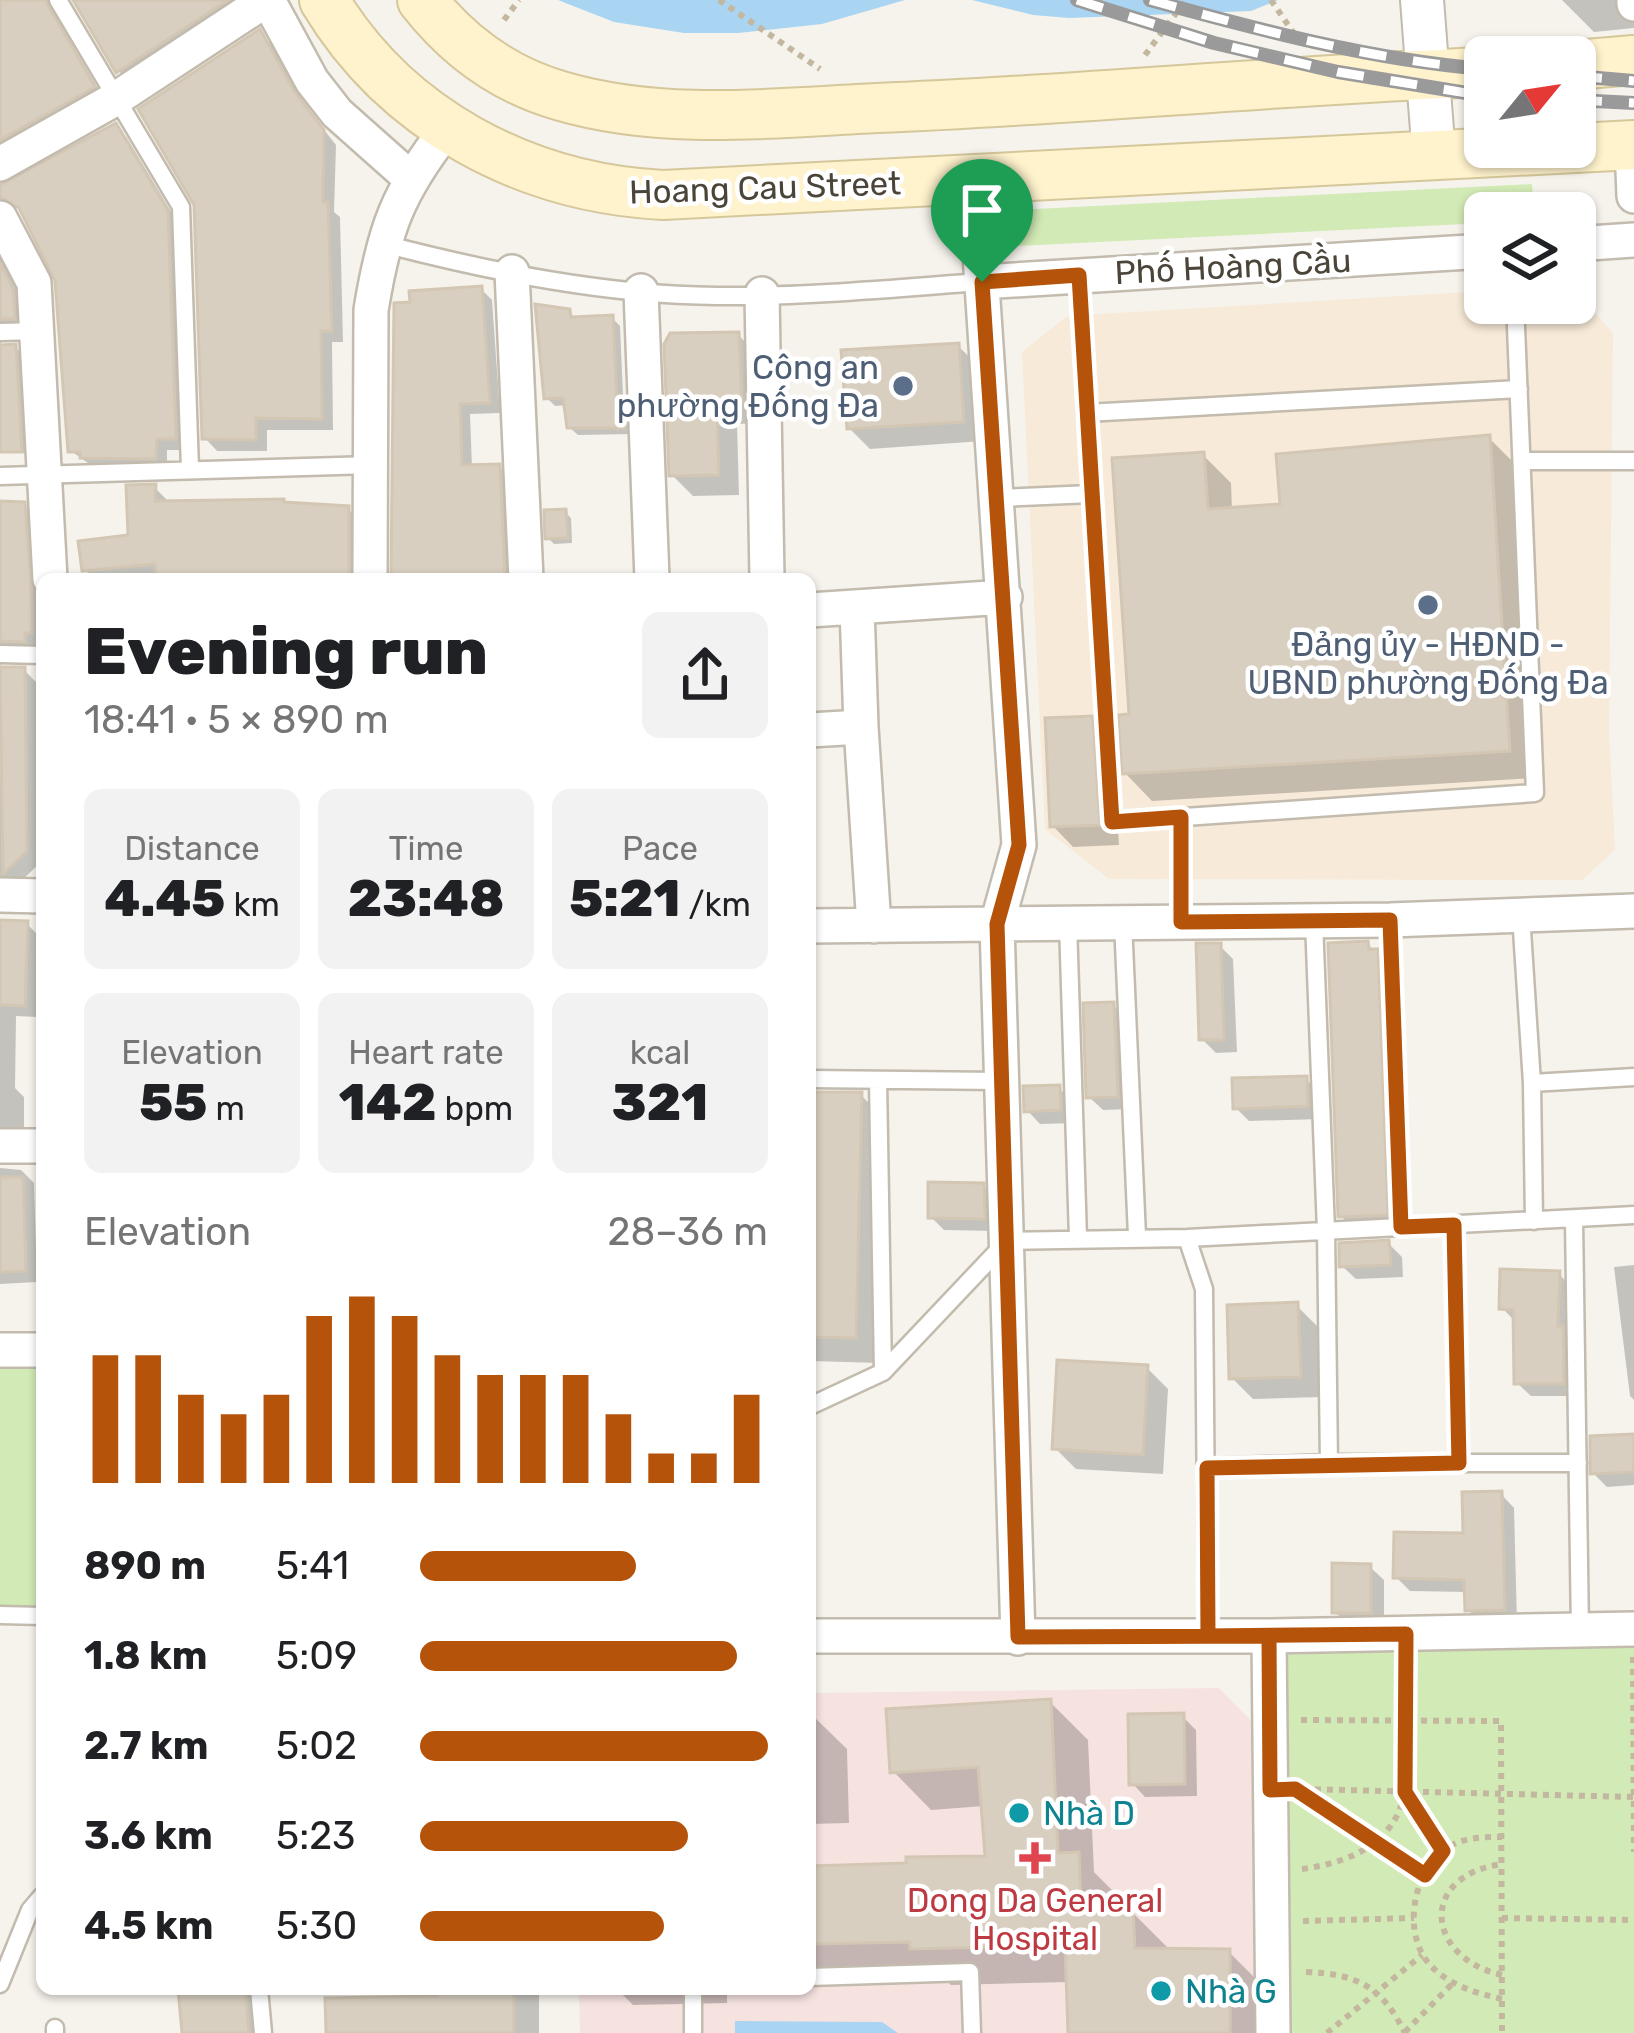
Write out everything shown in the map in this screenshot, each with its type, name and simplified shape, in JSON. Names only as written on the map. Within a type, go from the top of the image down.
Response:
[{"type":"main road","name":"Hoang Cau Street","points":[[324,0],[367,62],[406,99],[447,128],[518,164],[614,193],[663,195],[1633,145]]},
{"type":"main road","points":[[422,0],[460,42],[498,43],[558,95],[645,113],[704,116],[983,104],[1464,73]]},
{"type":"main road","points":[[447,128],[498,43]]},
{"type":"main road","points":[[1596,63],[1634,60]]},
{"type":"street","points":[[0,164],[116,98],[267,0],[312,81],[337,113],[410,177]]},
{"type":"street","points":[[1422,0],[1434,156]]},
{"type":"street","points":[[370,573],[371,310],[383,244],[410,177],[447,128]]},
{"type":"street","points":[[1633,145],[1634,196]]},
{"type":"street","points":[[974,178],[1019,845],[997,924],[1018,1637]]},
{"type":"street","points":[[0,218],[34,283],[50,573]]},
{"type":"street","points":[[1596,243],[1634,240]]},
{"type":"street","name":"Phố Hoàng Cầu","points":[[982,282],[1464,252]]},
{"type":"street","points":[[512,272],[526,573]]},
{"type":"street","points":[[640,292],[652,573]]},
{"type":"street","points":[[762,294],[767,573]]},
{"type":"street","points":[[816,610],[1005,597]]},
{"type":"street","points":[[857,607],[874,926]]},
{"type":"street","points":[[816,730],[861,727]]},
{"type":"street","points":[[0,895],[36,896]]},
{"type":"street","points":[[816,926],[1390,920],[1634,911]]},
{"type":"street","points":[[0,1146],[36,1146]]},
{"type":"street","points":[[0,1350],[36,1350]]},
{"type":"street","points":[[816,1636],[1269,1636],[1634,1629]]},
{"type":"street","points":[[1269,1636],[1273,2033]]},
{"type":"lane","points":[[58,0],[181,207],[190,469]]},
{"type":"lane","points":[[383,244],[512,272],[640,292],[721,296],[982,282]]},
{"type":"lane","points":[[1079,275],[1112,822],[1534,793],[1516,324]]},
{"type":"lane","points":[[0,332],[39,332]]},
{"type":"lane","points":[[1086,413],[1519,389]]},
{"type":"lane","points":[[1522,460],[1634,460]]},
{"type":"lane","points":[[0,476],[372,465]]},
{"type":"lane","points":[[998,497],[1091,494]]},
{"type":"lane","points":[[0,654],[36,655]]},
{"type":"lane","points":[[1181,817],[1181,922]]},
{"type":"lane","points":[[1521,915],[1532,1083],[1534,1221]]},
{"type":"lane","points":[[1390,920],[1401,1227]]},
{"type":"lane","points":[[1314,921],[1329,1463]]},
{"type":"lane","points":[[1123,922],[1137,1236]]},
{"type":"lane","points":[[1068,923],[1078,1238]]},
{"type":"lane","points":[[1532,1083],[1634,1077]]},
{"type":"lane","points":[[816,1079],[1000,1081]]},
{"type":"lane","points":[[878,1081],[883,1372]]},
{"type":"lane","points":[[816,1403],[883,1372],[1006,1241],[1187,1238],[1634,1215]]},
{"type":"lane","points":[[1574,1220],[1580,1632]]},
{"type":"lane","points":[[1454,1225],[1459,1463]]},
{"type":"lane","points":[[1187,1238],[1204,1289],[1208,1636]]},
{"type":"lane","points":[[1207,1468],[1578,1463]]},
{"type":"lane","points":[[0,1615],[36,1616]]},
{"type":"lane","points":[[0,1984],[36,1903]]},
{"type":"lane","points":[[816,1977],[970,1972],[972,2033]]},
{"type":"lane","points":[[259,1995],[262,2033]]},
{"type":"lane","points":[[692,1995],[693,2033]]},
{"type":"path","points":[[498,43],[519,0]]},
{"type":"path","points":[[719,0],[821,70]]},
{"type":"path","points":[[1145,55],[1186,0]]},
{"type":"path","points":[[1272,2],[1301,44]]},
{"type":"path","points":[[1634,1629],[1634,1852]]},
{"type":"path","points":[[1271,1873],[1346,1859],[1375,1842],[1400,1817],[1405,1792],[1406,1634]]},
{"type":"path","points":[[1269,1720],[1501,1721],[1502,2033]]},
{"type":"path","points":[[1425,1875],[1295,1789],[1634,1797]]},
{"type":"path","points":[[1405,1792],[1443,1851]]},
{"type":"path","points":[[1502,1837],[1474,1837],[1443,1851],[1425,1875],[1414,1918],[1422,1955],[1453,1983],[1502,1999]]},
{"type":"path","points":[[1502,1864],[1480,1867],[1460,1877],[1446,1890],[1441,1906],[1444,1931],[1464,1961],[1502,1975]]},
{"type":"path","points":[[1271,1922],[1414,1918]]},
{"type":"path","points":[[1502,1918],[1634,1920]]},
{"type":"path","points":[[1327,2033],[1422,1955]]},
{"type":"path","points":[[1272,1971],[1322,1972],[1366,1984],[1395,2011],[1404,2033],[1453,1983]]},
{"type":"shaded area","points":[[1464,292],[1464,324],[1596,324],[1596,314],[1613,333],[1609,731],[1615,850],[1582,880],[1109,879],[1045,829],[1022,352],[1067,316]]},
{"type":"shaded area","name":"Dong Da General Hospital","points":[[1219,1688],[1257,1727],[1263,2033],[580,2033],[579,1995],[816,1995],[816,1693]]},
{"type":"green space","points":[[1532,184],[1533,192],[1464,192],[1464,224],[1017,246],[1016,210]]},
{"type":"green space","points":[[0,1350],[36,1350],[36,1616],[0,1615]]},
{"type":"green space","points":[[1634,1645],[1634,2033],[1286,2033],[1278,1655]]},
{"type":"water","points":[[558,0],[905,0],[822,24],[684,33],[614,22]]},
{"type":"water","points":[[972,0],[1278,0],[1251,11],[1069,18],[1033,15]]},
{"type":"water","points":[[735,2021],[882,2022],[898,2033],[735,2033]]},
{"type":"building","points":[[0,0],[45,0],[95,87],[0,140]]},
{"type":"building","points":[[73,0],[228,0],[116,73]]},
{"type":"building","points":[[260,29],[294,91],[324,130],[323,202],[328,202],[332,331],[321,331],[322,419],[256,418],[256,440],[202,439],[194,205],[138,109]]},
{"type":"building","points":[[116,123],[168,211],[176,439],[157,439],[156,459],[80,458],[80,452],[68,452],[55,281],[19,208],[0,197],[0,185]]},
{"type":"building","points":[[0,263],[13,289],[15,319],[0,319]]},
{"type":"building","points":[[482,286],[490,403],[460,404],[462,465],[500,464],[505,573],[391,573],[394,303],[410,302],[409,291]]},
{"type":"building","points":[[535,304],[570,309],[571,317],[613,315],[618,428],[567,428],[563,398],[544,399]]},
{"type":"building","points":[[739,332],[742,404],[717,405],[719,475],[669,476],[664,344],[670,333]]},
{"type":"building","name":"Công an phường Đống Đa","points":[[959,343],[964,422],[847,429],[841,350]]},
{"type":"building","points":[[16,344],[22,452],[0,452],[0,345]]},
{"type":"building","points":[[1490,435],[1510,751],[1122,774],[1118,715],[1129,714],[1112,458],[1204,452],[1208,509],[1280,504],[1276,454]]},
{"type":"building","points":[[156,484],[155,501],[284,499],[349,506],[349,573],[156,573],[155,564],[82,571],[78,541],[128,535],[126,485]]},
{"type":"building","points":[[0,501],[25,502],[32,633],[25,633],[25,642],[0,641]]},
{"type":"building","points":[[566,509],[568,538],[545,539],[544,510]]},
{"type":"building","points":[[0,667],[25,667],[27,851],[3,874]]},
{"type":"building","points":[[1093,716],[1100,825],[1050,827],[1045,718]]},
{"type":"building","points":[[0,920],[28,921],[25,1006],[0,1005]]},
{"type":"building","points":[[1368,941],[1369,949],[1378,949],[1388,1215],[1338,1217],[1328,943]]},
{"type":"building","points":[[1196,943],[1221,943],[1224,1040],[1199,1040]]},
{"type":"building","points":[[1114,1002],[1118,1097],[1086,1098],[1083,1003]]},
{"type":"building","points":[[1307,1076],[1308,1106],[1233,1109],[1232,1078]]},
{"type":"building","points":[[1060,1085],[1061,1110],[1024,1112],[1023,1086]]},
{"type":"building","points":[[816,1092],[862,1092],[856,1338],[816,1337]]},
{"type":"building","points":[[0,1177],[23,1177],[26,1271],[0,1272]]},
{"type":"building","points":[[928,1182],[984,1183],[985,1219],[928,1218]]},
{"type":"building","points":[[1389,1240],[1391,1265],[1339,1267],[1339,1243]]},
{"type":"building","points":[[1500,1269],[1560,1271],[1558,1326],[1563,1326],[1564,1384],[1514,1384],[1513,1310],[1499,1309]]},
{"type":"building","points":[[1298,1302],[1301,1377],[1229,1379],[1227,1305]]},
{"type":"building","points":[[1057,1360],[1148,1365],[1143,1455],[1052,1449]]},
{"type":"building","points":[[1634,1434],[1634,1472],[1590,1474],[1590,1436]]},
{"type":"building","points":[[1502,1491],[1505,1610],[1465,1611],[1464,1580],[1393,1578],[1394,1532],[1463,1533],[1462,1492]]},
{"type":"building","points":[[1332,1563],[1371,1564],[1371,1613],[1332,1613]]},
{"type":"building","points":[[1051,1699],[1058,1853],[1079,1852],[1081,1910],[1133,1909],[1135,1948],[1230,1949],[1230,2033],[1068,2033],[1065,1945],[910,1949],[910,1942],[816,1944],[816,1866],[985,1856],[978,1767],[890,1773],[886,1709]]},
{"type":"building","points":[[1184,1713],[1185,1784],[1129,1785],[1128,1714]]},
{"type":"building","points":[[179,1995],[246,1995],[249,2033],[182,2033]]},
{"type":"building","points":[[514,1995],[514,2033],[326,2033],[325,1998]]},
{"type":"railway","points":[[1077,0],[1214,43],[1338,72],[1464,93]]},
{"type":"railway","points":[[1150,0],[1358,51],[1464,67]]},
{"type":"railway","points":[[1596,78],[1634,81]]},
{"type":"railway","points":[[1596,101],[1634,103]]},
{"type":"place","name":"Công an phường Đống Đa","points":[[903,386]]},
{"type":"place","name":"Đảng ủy - HĐND - UBND phường Đống Đa","points":[[1428,605]]},
{"type":"place","name":"Nhà D","points":[[1019,1813]]},
{"type":"place","name":"Dong Da General Hospital","points":[[1035,1858]]},
{"type":"place","name":"Nhà G","points":[[1161,1991]]},
{"type":"route","points":[[1079,275],[1112,822],[1181,817],[1181,922],[1390,920],[1401,1227],[1454,1225],[1459,1463],[1207,1468],[1208,1636],[1406,1634],[1405,1792],[1443,1851],[1425,1875],[1295,1789],[1270,1790],[1269,1636],[1018,1637],[997,924],[1019,845],[982,282],[1079,275]]}]
